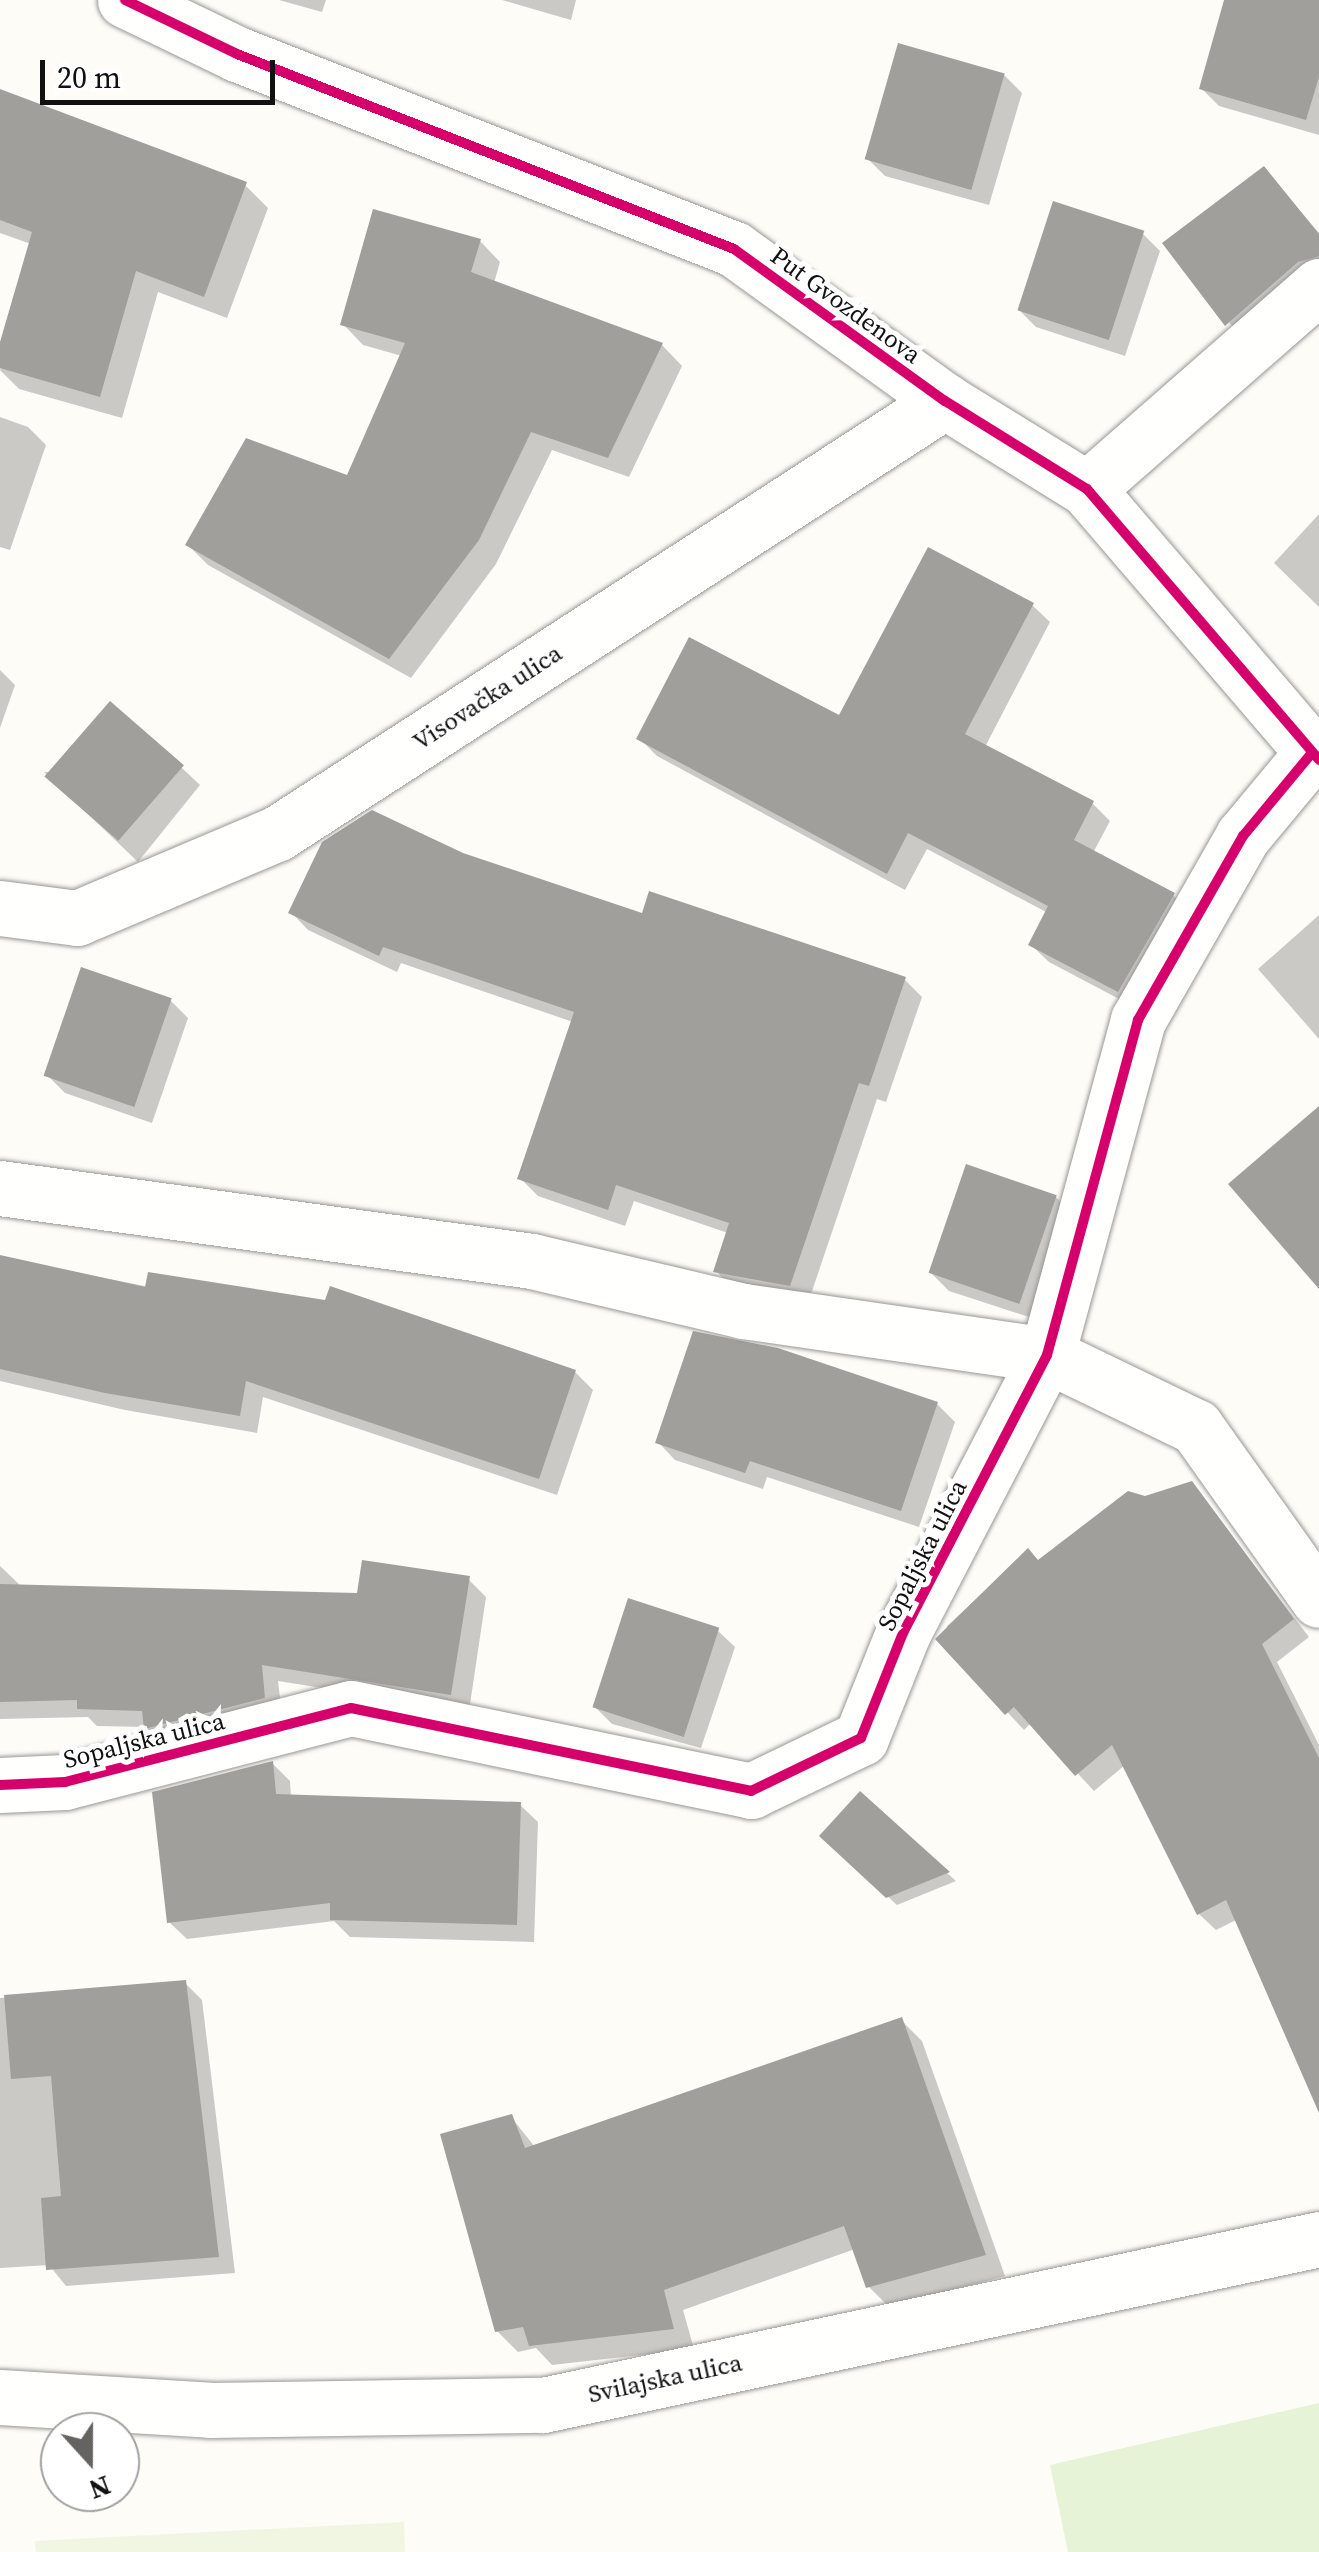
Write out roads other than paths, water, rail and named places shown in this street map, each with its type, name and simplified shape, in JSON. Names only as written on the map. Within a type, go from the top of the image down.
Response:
[{"type":"street","name":"Put Gvozdenova","points":[[126,0],[237,54],[734,249],[945,401],[1087,489],[1315,756]]},
{"type":"street","points":[[1087,489],[1319,286]]},
{"type":"street","name":"Visovačka ulica","points":[[0,908],[78,918],[278,833],[945,401]]},
{"type":"street","name":"Sopaljska ulica","points":[[0,1786],[65,1782],[351,1708],[751,1790],[861,1738],[903,1633],[1047,1355],[1138,1020],[1243,836],[1315,756]]},
{"type":"street","points":[[0,1188],[532,1261],[743,1311],[1047,1355],[1196,1428],[1319,1600]]},
{"type":"street","name":"Svilajska ulica","points":[[0,2397],[210,2410],[543,2404],[1319,2239]]}]
